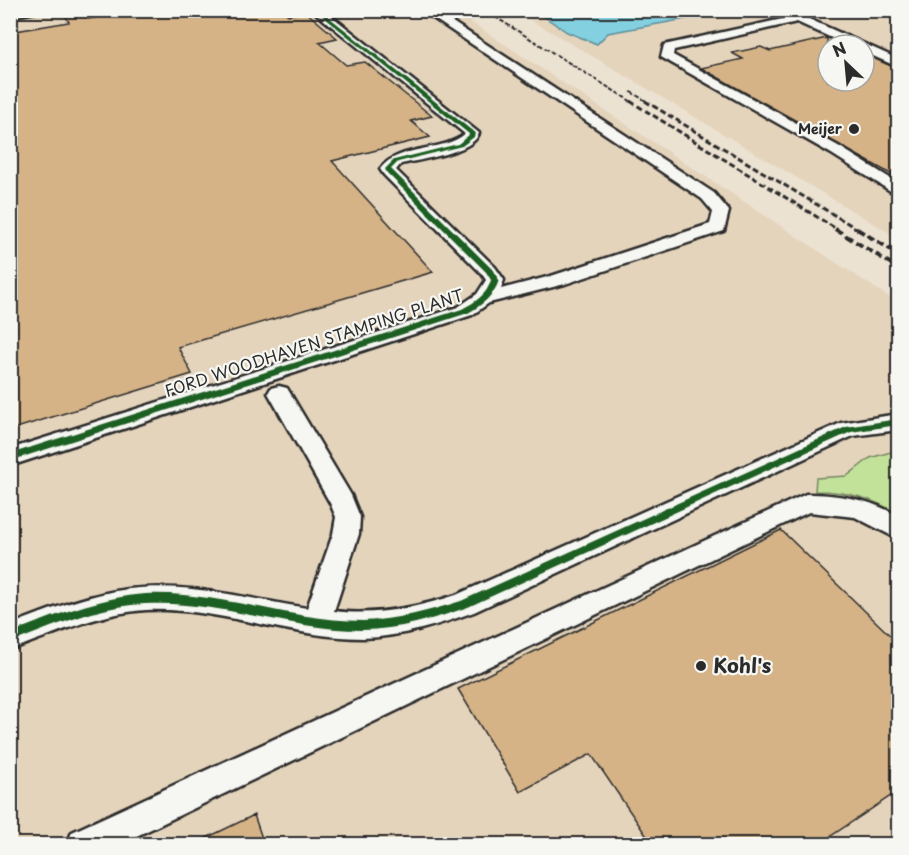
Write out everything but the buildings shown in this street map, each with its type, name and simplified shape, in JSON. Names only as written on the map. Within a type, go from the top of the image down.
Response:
[{"type":"street","points":[[10,14],[32,10]]},
{"type":"street","name":"FORD WOODHAVEN STAMPING PLANT","points":[[10,458],[465,310],[484,298],[494,285],[495,280],[489,271],[388,169],[392,163],[402,159],[460,145],[469,140],[472,133],[317,10]]},
{"type":"street","points":[[426,10],[708,196],[721,211],[718,228],[558,280],[484,298]]},
{"type":"street","points":[[782,10],[796,19],[829,33]]},
{"type":"street","points":[[796,19],[668,48],[667,57],[835,150],[898,189]]},
{"type":"street","points":[[876,53],[898,63]]},
{"type":"street","points":[[279,393],[342,502],[348,517],[346,534],[317,620]]},
{"type":"street","points":[[10,638],[107,604],[145,598],[183,599],[350,625],[399,622],[431,616],[475,599],[849,429],[898,422]]},
{"type":"street","points":[[84,844],[806,503],[832,502],[886,518],[898,529]]},
{"type":"shaded area","points":[[10,11],[454,11],[898,303],[898,844],[11,844]]},
{"type":"shaded area","points":[[515,11],[898,11],[898,238],[587,53]]},
{"type":"green space","points":[[898,450],[898,514],[858,497],[837,492],[815,491],[816,478],[847,476],[870,458]]},
{"type":"water","points":[[531,11],[718,11],[708,15],[608,33],[597,44],[567,32],[540,14]]},
{"type":"railway","points":[[111,10],[114,15]]},
{"type":"railway","points":[[484,10],[632,102]]},
{"type":"railway","points":[[631,92],[648,102]]},
{"type":"railway","points":[[630,101],[838,230]]},
{"type":"railway","points":[[645,101],[859,230]]},
{"type":"railway","points":[[835,229],[898,268]]},
{"type":"railway","points":[[857,229],[898,254]]},
{"type":"cycle path","points":[[10,458],[465,311],[488,295],[495,280],[489,271],[388,169],[396,161],[460,145],[472,136],[472,133],[317,10]]},
{"type":"cycle path","points":[[10,638],[94,608],[146,599],[222,604],[348,625],[378,625],[422,617],[464,604],[849,429],[898,422]]},
{"type":"place","name":"Meijer","points":[[854,129]]},
{"type":"place","name":"Kohl's","points":[[701,666]]}]
